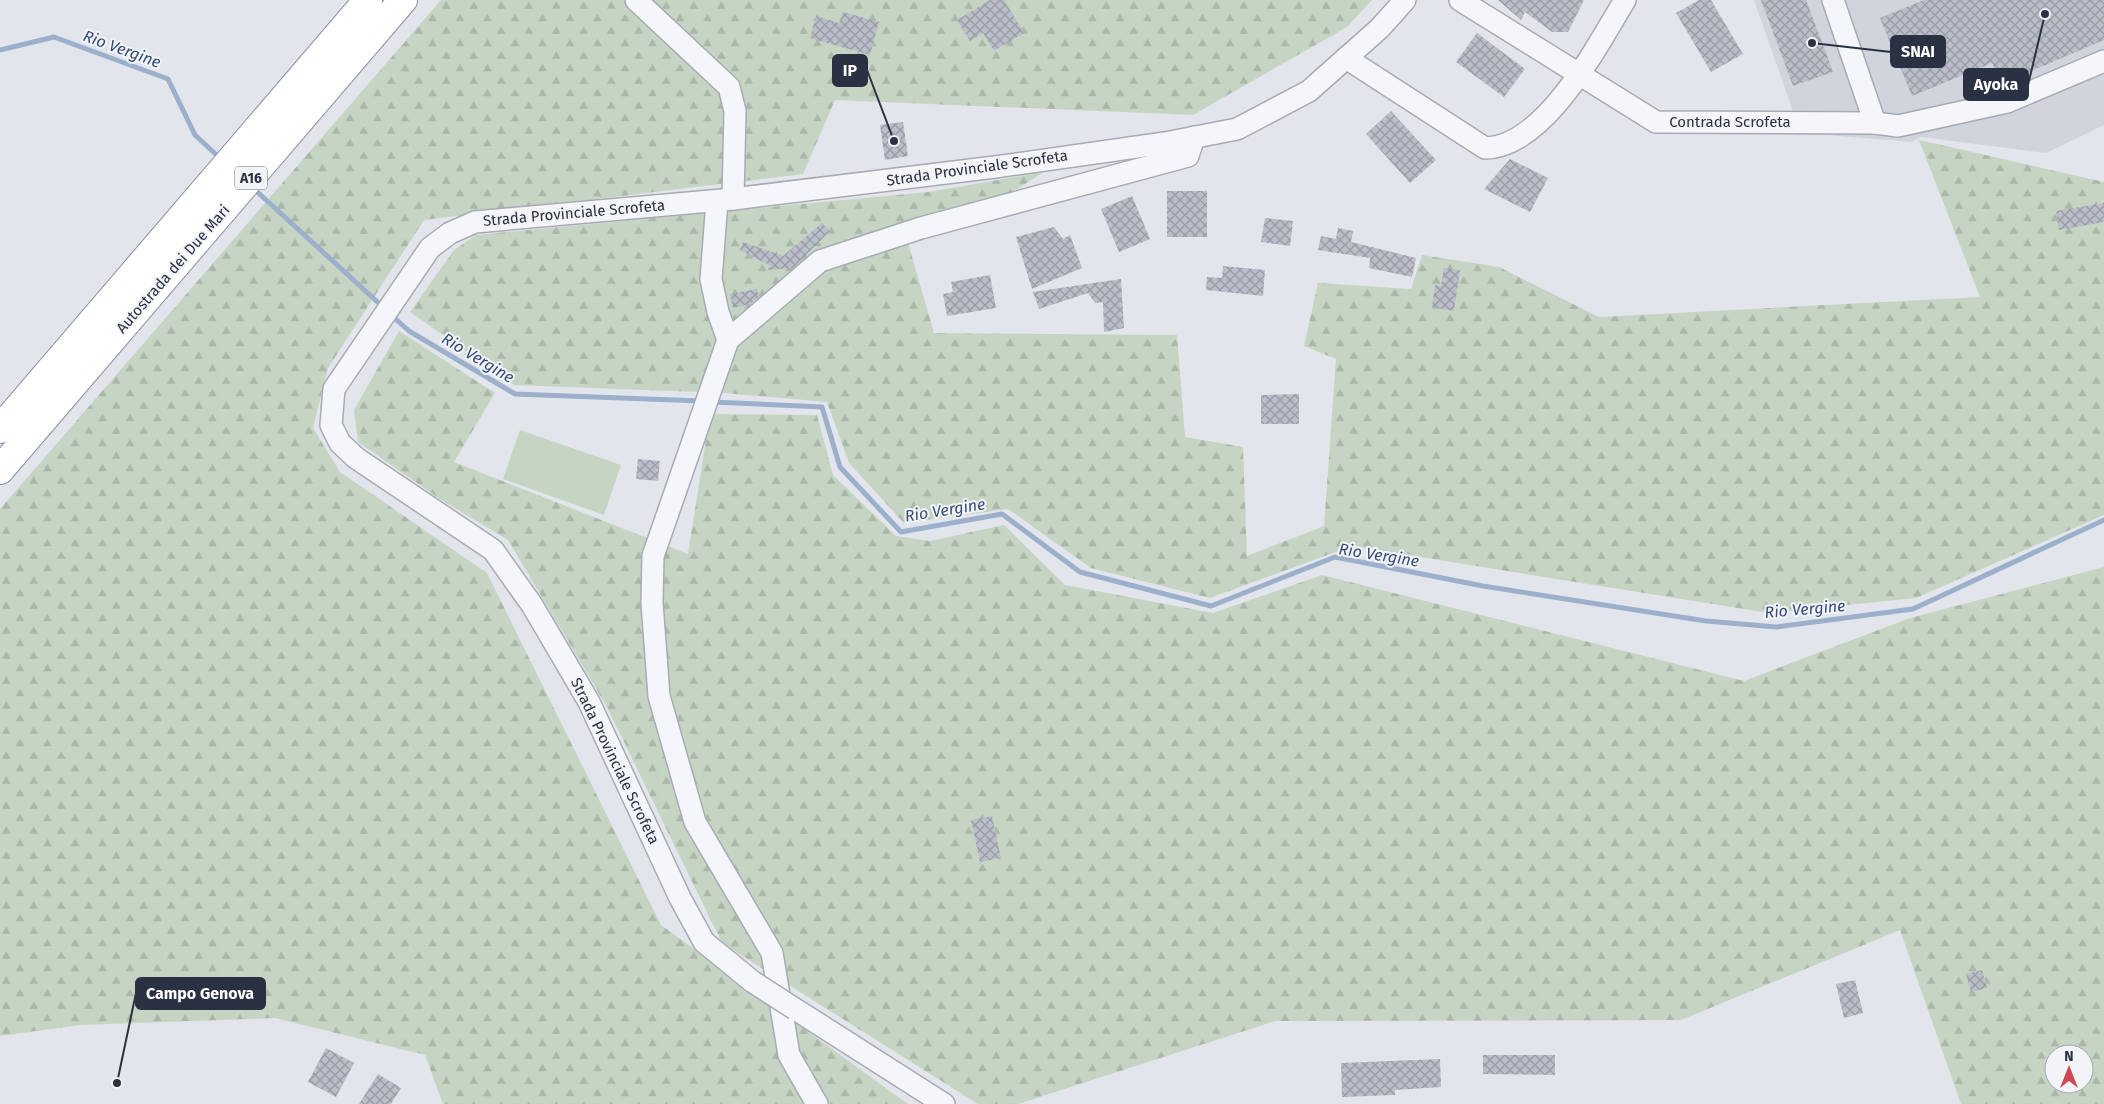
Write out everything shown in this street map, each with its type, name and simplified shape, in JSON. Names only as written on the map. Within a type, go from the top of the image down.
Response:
[{"type":"highway","name":"Autostrada dei Due Mari","points":[[0,429],[368,0]]},
{"type":"highway","name":"Autostrada dei Due Mari","points":[[0,470],[401,3]]},
{"type":"street","points":[[636,0],[729,87],[735,112],[725,200],[711,279],[718,312],[728,340]]},
{"type":"street","name":"Strada Provinciale Scrofeta","points":[[944,1104],[753,982],[704,942],[680,898],[589,702],[532,605],[493,550],[356,458],[340,443],[331,425],[334,389],[430,248],[450,233],[475,222],[725,200],[830,181],[1194,137],[1237,129],[1309,91],[1380,28],[1405,0]]},
{"type":"street","name":"Contrada Scrofeta","points":[[1460,0],[1656,122],[1875,123],[1898,126],[2007,102],[2104,61]]},
{"type":"street","points":[[1346,58],[1485,148],[1507,145],[1524,136],[1580,75],[1625,0]]},
{"type":"street","points":[[1833,0],[1875,123]]},
{"type":"street","points":[[818,1104],[789,1055],[772,953],[695,822],[659,696],[652,603],[653,556],[697,424],[728,340],[820,261],[921,228],[1188,156],[1194,137]]},
{"type":"shaded area","points":[[1754,0],[2104,0],[2104,125],[2046,153],[1921,137],[1912,142],[1827,135],[1797,135],[1793,111]]},
{"type":"green space","points":[[441,0],[1372,0],[1347,27],[1193,115],[835,100],[803,174],[424,220],[328,368],[313,428],[340,472],[487,573],[661,925],[908,1104],[443,1104],[425,1055],[275,1018],[80,1025],[0,1036],[0,509]]},
{"type":"green space","points":[[1919,140],[2104,182],[2104,515],[1916,598],[1769,613],[1352,546],[1210,598],[1091,568],[1008,509],[904,523],[849,463],[827,402],[724,393],[514,385],[410,312],[454,250],[476,235],[928,192],[1044,172],[1017,189],[907,239],[934,333],[1177,335],[1185,437],[1243,447],[1247,556],[1324,526],[1336,359],[1304,346],[1318,283],[1411,289],[1422,255],[1499,267],[1599,317],[1980,297]]},
{"type":"green space","points":[[399,331],[495,393],[454,462],[688,554],[710,414],[817,415],[833,475],[896,536],[930,541],[1004,525],[1065,585],[1213,613],[1322,575],[1744,681],[1910,618],[2104,567],[2104,1104],[1961,1104],[1900,930],[1681,1020],[1275,1021],[1018,1104],[978,1104],[722,943],[607,707],[508,540],[440,499],[358,442],[354,410]]},
{"type":"green space","points":[[520,430],[621,465],[604,515],[503,479]]},
{"type":"building","points":[[990,0],[1004,0],[1024,33],[994,51],[983,33],[970,41],[957,20]]},
{"type":"building","points":[[1498,0],[1584,0],[1568,32],[1552,32],[1525,12],[1521,20]]},
{"type":"building","points":[[1699,0],[1711,0],[1743,54],[1711,72],[1676,13]]},
{"type":"building","points":[[1761,0],[1806,0],[1833,72],[1793,86]]},
{"type":"building","points":[[1924,0],[2104,0],[2104,40],[2001,84],[1992,63],[1912,96],[1880,18]]},
{"type":"building","points":[[843,12],[879,22],[870,55],[810,38],[816,16],[839,23]]},
{"type":"building","points":[[1477,33],[1525,69],[1504,97],[1456,62]]},
{"type":"building","points":[[1391,111],[1436,160],[1410,183],[1366,134]]},
{"type":"building","points":[[903,122],[908,156],[885,160],[880,125]]},
{"type":"building","points":[[1510,159],[1548,178],[1530,212],[1484,189]]},
{"type":"building","points":[[1167,191],[1207,191],[1207,237],[1167,237]]},
{"type":"building","points":[[1132,196],[1150,239],[1119,252],[1101,209]]},
{"type":"building","points":[[2104,203],[2104,222],[2059,230],[2056,211]]},
{"type":"building","points":[[1265,218],[1293,221],[1290,246],[1261,242]]},
{"type":"building","points":[[822,223],[830,231],[793,268],[767,270],[771,266],[740,250],[743,242],[783,256]]},
{"type":"building","points":[[1054,227],[1063,239],[1070,235],[1082,268],[1032,289],[1016,237]]},
{"type":"building","points":[[1338,228],[1353,231],[1351,242],[1416,258],[1412,277],[1369,268],[1370,258],[1318,250],[1321,236],[1336,239]]},
{"type":"building","points":[[1223,266],[1265,270],[1263,296],[1206,290],[1207,277],[1222,278]]},
{"type":"building","points":[[1444,268],[1460,270],[1454,311],[1432,307],[1435,285],[1441,286]]},
{"type":"building","points":[[990,275],[996,308],[947,316],[943,294],[953,292],[951,282]]},
{"type":"building","points":[[1121,279],[1124,328],[1104,332],[1103,302],[1095,303],[1088,293],[1039,309],[1033,292]]},
{"type":"building","points":[[757,289],[759,297],[750,304],[733,308],[730,294]]},
{"type":"building","points":[[1299,394],[1299,424],[1261,424],[1261,395]]},
{"type":"building","points":[[638,459],[660,461],[658,481],[636,479]]},
{"type":"building","points":[[992,816],[1001,858],[980,862],[971,820]]},
{"type":"building","points":[[1982,970],[1987,988],[1971,992],[1966,974]]},
{"type":"building","points":[[1855,980],[1863,1013],[1844,1018],[1836,984]]},
{"type":"building","points":[[326,1048],[354,1063],[336,1097],[308,1082]]},
{"type":"building","points":[[1483,1055],[1555,1055],[1555,1075],[1483,1074]]},
{"type":"building","points":[[1440,1059],[1441,1087],[1395,1090],[1395,1095],[1342,1097],[1341,1063]]},
{"type":"building","points":[[378,1074],[401,1088],[391,1104],[359,1104]]},
{"type":"waterway","name":"Rio Vergine","points":[[0,50],[54,37],[168,79],[195,135],[221,159]]},
{"type":"waterway","name":"Rio Vergine","points":[[253,188],[383,307]]},
{"type":"waterway","name":"Rio Vergine","points":[[391,315],[409,331],[515,394],[701,401]]},
{"type":"waterway","name":"Rio Vergine","points":[[712,402],[822,407],[840,467],[901,532],[1002,514],[1080,572],[1211,606],[1335,557],[1483,586],[1706,621],[1776,627],[1913,609],[2104,520]]},
{"type":"place","name":"Ayoka","points":[[2045,14]]},
{"type":"place","name":"SNAI","points":[[1812,43]]},
{"type":"place","name":"IP","points":[[894,141]]},
{"type":"place","name":"Campo Genova","points":[[117,1083]]}]
